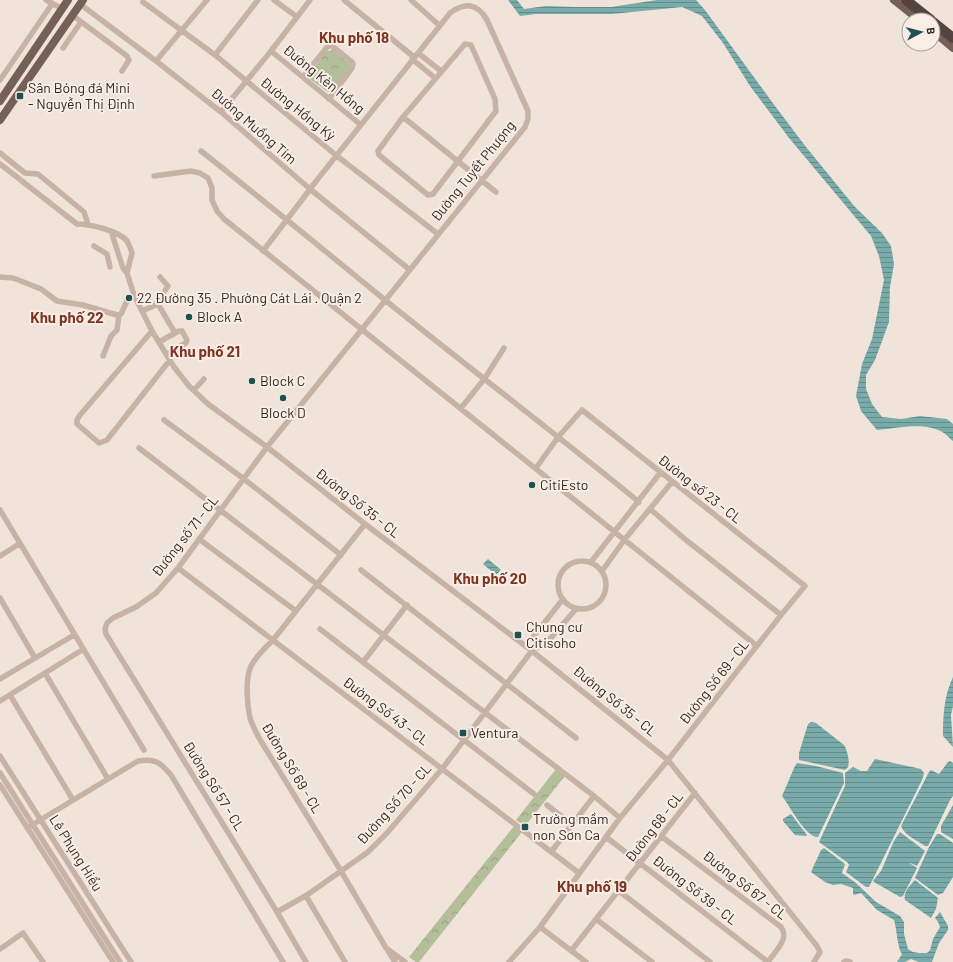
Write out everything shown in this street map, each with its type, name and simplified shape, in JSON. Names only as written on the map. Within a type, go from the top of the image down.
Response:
[{"type":"highway","points":[[906,0],[919,12]]},
{"type":"highway","points":[[941,30],[953,38]]},
{"type":"main road","points":[[894,0],[909,12]]},
{"type":"main road","points":[[0,93],[63,8],[76,1]]},
{"type":"main road","points":[[0,100],[63,8],[76,1]]},
{"type":"main road","points":[[0,112],[63,8]]},
{"type":"main road","points":[[0,120],[63,8]]},
{"type":"main road","points":[[941,34],[953,48]]},
{"type":"street","points":[[46,0],[63,8],[128,56],[129,60],[122,71]]},
{"type":"street","points":[[156,61],[207,0]]},
{"type":"street","points":[[214,55],[258,0]]},
{"type":"street","points":[[274,0],[297,17]]},
{"type":"street","points":[[221,112],[310,0]]},
{"type":"street","points":[[344,0],[415,56],[441,71]]},
{"type":"street","points":[[411,0],[439,25]]},
{"type":"street","name":"Đường Muồng Tím","points":[[76,1],[221,112],[310,190],[410,270]]},
{"type":"street","name":"Đường Hồng Kỳ","points":[[143,2],[214,55],[337,156],[438,234]]},
{"type":"street","name":"Đường Tuyết Phượng","points":[[263,251],[439,25],[456,8],[470,6],[481,11],[487,20],[528,111],[528,119],[525,127],[362,330]]},
{"type":"street","points":[[0,80],[63,8]]},
{"type":"street","points":[[63,48],[81,22]]},
{"type":"street","points":[[465,44],[471,45],[495,98],[496,111],[433,194],[428,195],[379,155],[378,151],[403,117],[441,71],[465,44]]},
{"type":"street","points":[[303,77],[328,46],[332,46],[352,62],[352,68],[329,99]]},
{"type":"street","name":"Đường Kèn Hồng","points":[[271,51],[361,125]]},
{"type":"street","points":[[415,56],[435,78]]},
{"type":"street","points":[[403,117],[496,192]]},
{"type":"street","points":[[201,151],[386,300],[559,436],[639,502]]},
{"type":"street","points":[[0,153],[25,173],[38,174],[84,212],[88,224]]},
{"type":"street","points":[[0,164],[78,224],[88,224],[111,231],[126,240],[132,253],[127,273]]},
{"type":"street","points":[[154,176],[191,171],[200,173],[208,178],[212,188],[212,200],[217,211],[263,251],[757,646]]},
{"type":"street","name":"Đường Số 35 - CL","points":[[111,231],[123,268],[127,273],[134,295],[142,311],[170,360],[189,386],[208,404],[267,447],[365,524],[533,650],[668,760],[817,946],[820,952],[814,962]]},
{"type":"street","points":[[94,246],[107,254],[110,267]]},
{"type":"street","points":[[0,277],[13,278],[26,282],[41,289],[57,300],[82,305],[120,316]]},
{"type":"street","points":[[142,311],[156,304],[168,286],[160,277]]},
{"type":"street","points":[[103,356],[111,336],[116,330],[120,316],[128,299],[134,295]]},
{"type":"street","points":[[156,304],[158,304],[175,333]]},
{"type":"street","points":[[152,330],[80,415],[77,420],[77,424],[99,443],[107,440],[170,360]]},
{"type":"street","name":"Đường số 71 - CL","points":[[107,622],[136,608],[156,593],[178,568],[267,447],[362,330]]},
{"type":"street","points":[[159,342],[179,331],[182,331],[187,340],[186,343],[167,354]]},
{"type":"street","points":[[461,408],[485,378],[504,348]]},
{"type":"street","points":[[194,390],[204,379]]},
{"type":"street","name":"Đường số 23 - CL","points":[[559,436],[582,410],[805,586]]},
{"type":"street","points":[[164,420],[244,479],[341,555]]},
{"type":"street","points":[[536,468],[559,436]]},
{"type":"street","points":[[139,448],[594,796],[620,818]]},
{"type":"street","points":[[591,562],[660,473]]},
{"type":"street","points":[[602,571],[625,539],[672,482]]},
{"type":"street","points":[[650,509],[686,540],[781,615]]},
{"type":"street","points":[[0,510],[82,650],[144,750]]},
{"type":"street","name":"Đường Số 69 - CL","points":[[365,524],[251,667],[248,681],[247,702],[258,738],[341,871],[386,948],[405,962]]},
{"type":"street","points":[[199,539],[296,611]]},
{"type":"street","points":[[0,556],[19,544]]},
{"type":"street","points":[[576,562],[591,562],[602,571],[606,580],[606,588],[604,596],[599,603],[592,608],[584,610],[576,609],[568,605],[559,592],[558,584],[564,570],[569,565],[576,562]]},
{"type":"street","name":"Đường Số 43 - CL","points":[[178,568],[579,873]]},
{"type":"street","points":[[361,570],[576,738]]},
{"type":"street","name":"Đường Số 69 - CL","points":[[509,962],[540,927],[620,818],[668,760],[805,586]]},
{"type":"street","points":[[0,598],[35,658]]},
{"type":"street","name":"Đường Số 70 - CL","points":[[533,650],[533,637],[563,599]]},
{"type":"street","points":[[363,662],[407,606]]},
{"type":"street","name":"Đường Số 70 - CL","points":[[277,912],[306,896],[368,852],[387,834],[442,769],[533,650],[543,647],[576,609]]},
{"type":"street","name":"Đường Số 57 - CL","points":[[107,622],[105,629],[106,634],[277,912],[306,962]]},
{"type":"street","points":[[320,629],[534,794]]},
{"type":"street","points":[[0,678],[74,635]]},
{"type":"street","points":[[0,701],[82,650]]},
{"type":"street","points":[[45,674],[108,778]]},
{"type":"street","points":[[10,695],[74,800]]},
{"type":"street","name":"Lê Phụng Hiểu","points":[[0,756],[37,822],[69,887],[113,962]]},
{"type":"street","points":[[27,828],[138,760],[156,760],[164,766],[171,775],[283,962]]},
{"type":"street","name":"Lê Phụng Hiểu","points":[[0,762],[37,822],[131,962]]},
{"type":"street","name":"Lê Phụng Hiểu","points":[[0,773],[37,822]]},
{"type":"street","name":"Lê Phụng Hiểu","points":[[0,785],[27,828],[120,962]]},
{"type":"street","name":"Đường 68 - CL","points":[[571,951],[695,793]]},
{"type":"street","points":[[551,852],[594,796]]},
{"type":"street","points":[[547,805],[571,824]]},
{"type":"street","name":"Đường Số 67 - CL","points":[[662,836],[781,927],[785,932],[785,939],[768,962]]},
{"type":"street","name":"Đường Số 39 - CL","points":[[606,837],[768,962]]},
{"type":"street","points":[[69,887],[78,882]]},
{"type":"street","name":"Lê Phụng Hiểu","points":[[78,882],[127,962]]},
{"type":"street","points":[[619,891],[710,962]]},
{"type":"street","points":[[306,896],[345,962]]},
{"type":"street","points":[[596,919],[652,962]]},
{"type":"street","points":[[540,927],[586,962]]},
{"type":"street","points":[[0,949],[24,933],[42,962]]},
{"type":"street","points":[[386,948],[395,962]]},
{"type":"street","points":[[844,962],[850,962]]},
{"type":"green space","points":[[331,50],[350,64],[349,68],[332,91],[328,92],[310,79],[310,74],[326,52]]},
{"type":"green space","points":[[556,769],[565,776],[525,826],[516,820]]},
{"type":"green space","points":[[514,826],[522,832],[419,962],[416,962],[409,957]]},
{"type":"water","points":[[508,0],[517,0],[524,9],[546,6],[611,7],[657,0],[696,0],[705,10],[806,147],[855,207],[882,233],[891,246],[894,264],[890,287],[889,322],[875,360],[866,375],[866,389],[872,404],[882,417],[901,419],[920,416],[947,419],[953,424],[953,441],[944,433],[929,427],[911,426],[877,430],[861,411],[856,396],[862,364],[872,339],[884,280],[879,256],[871,236],[789,138],[750,86],[723,43],[702,16],[682,7],[612,14],[536,14],[520,16]]},
{"type":"water","points":[[488,559],[501,570],[496,575],[483,564]]},
{"type":"water","points":[[953,677],[953,706],[951,715],[953,747],[943,736],[943,721],[948,691]]},
{"type":"water","points":[[811,722],[816,723],[844,745],[849,761],[848,767],[845,770],[799,760],[799,753],[808,724]]},
{"type":"water","points":[[875,759],[921,769],[924,773],[922,780],[869,887],[866,887],[846,872],[849,865],[848,863],[819,842],[845,786],[845,773],[853,767],[861,771],[867,771]]},
{"type":"water","points":[[950,761],[953,763],[953,796],[928,846],[925,846],[908,835],[901,826],[929,772],[931,770],[939,774]]},
{"type":"water","points":[[797,763],[843,773],[844,783],[818,837],[813,836],[803,827],[782,796]]},
{"type":"water","points":[[953,805],[953,839],[941,832],[941,826]]},
{"type":"water","points":[[791,814],[807,835],[806,836],[795,835],[783,821],[783,819]]},
{"type":"water","points":[[900,832],[925,851],[917,866],[908,862],[917,868],[903,896],[900,897],[873,881],[881,871],[894,841]]},
{"type":"water","points":[[937,834],[940,834],[953,843],[953,877],[943,893],[938,895],[915,878],[929,847]]},
{"type":"water","points":[[824,848],[845,864],[842,873],[856,883],[876,902],[900,916],[904,922],[904,934],[908,949],[913,952],[927,953],[930,950],[933,939],[940,927],[935,918],[940,912],[948,926],[948,930],[939,943],[932,962],[919,962],[911,959],[905,962],[897,962],[902,954],[899,947],[894,920],[877,910],[861,893],[854,895],[853,888],[841,884],[833,885],[825,882],[811,872],[821,850]]},
{"type":"water","points":[[915,880],[938,898],[936,909],[931,918],[905,900],[906,892]]},
{"type":"place","name":"Sân Bóng đá Mini - Nguyễn Thị Định","points":[[20,96]]},
{"type":"place","name":"22 Đường 35 . Phường Cát Lái . Quận 2","points":[[129,298]]},
{"type":"place","name":"Block A","points":[[189,317]]},
{"type":"place","name":"Block C","points":[[252,381]]},
{"type":"place","name":"Block D","points":[[283,398]]},
{"type":"place","name":"CitiEsto","points":[[532,485]]},
{"type":"place","name":"Chung cư Citisoho","points":[[518,635]]},
{"type":"place","name":"Ventura","points":[[463,733]]},
{"type":"place","name":"Trường mầm non Sơn Ca","points":[[525,827]]},
{"type":"district","name":"Khu phố 18","points":[[354,38]]},
{"type":"district","name":"Khu phố 22","points":[[67,318]]},
{"type":"district","name":"Khu phố 21","points":[[205,352]]},
{"type":"district","name":"Khu phố 20","points":[[490,579]]},
{"type":"district","name":"Khu phố 19","points":[[592,887]]}]
